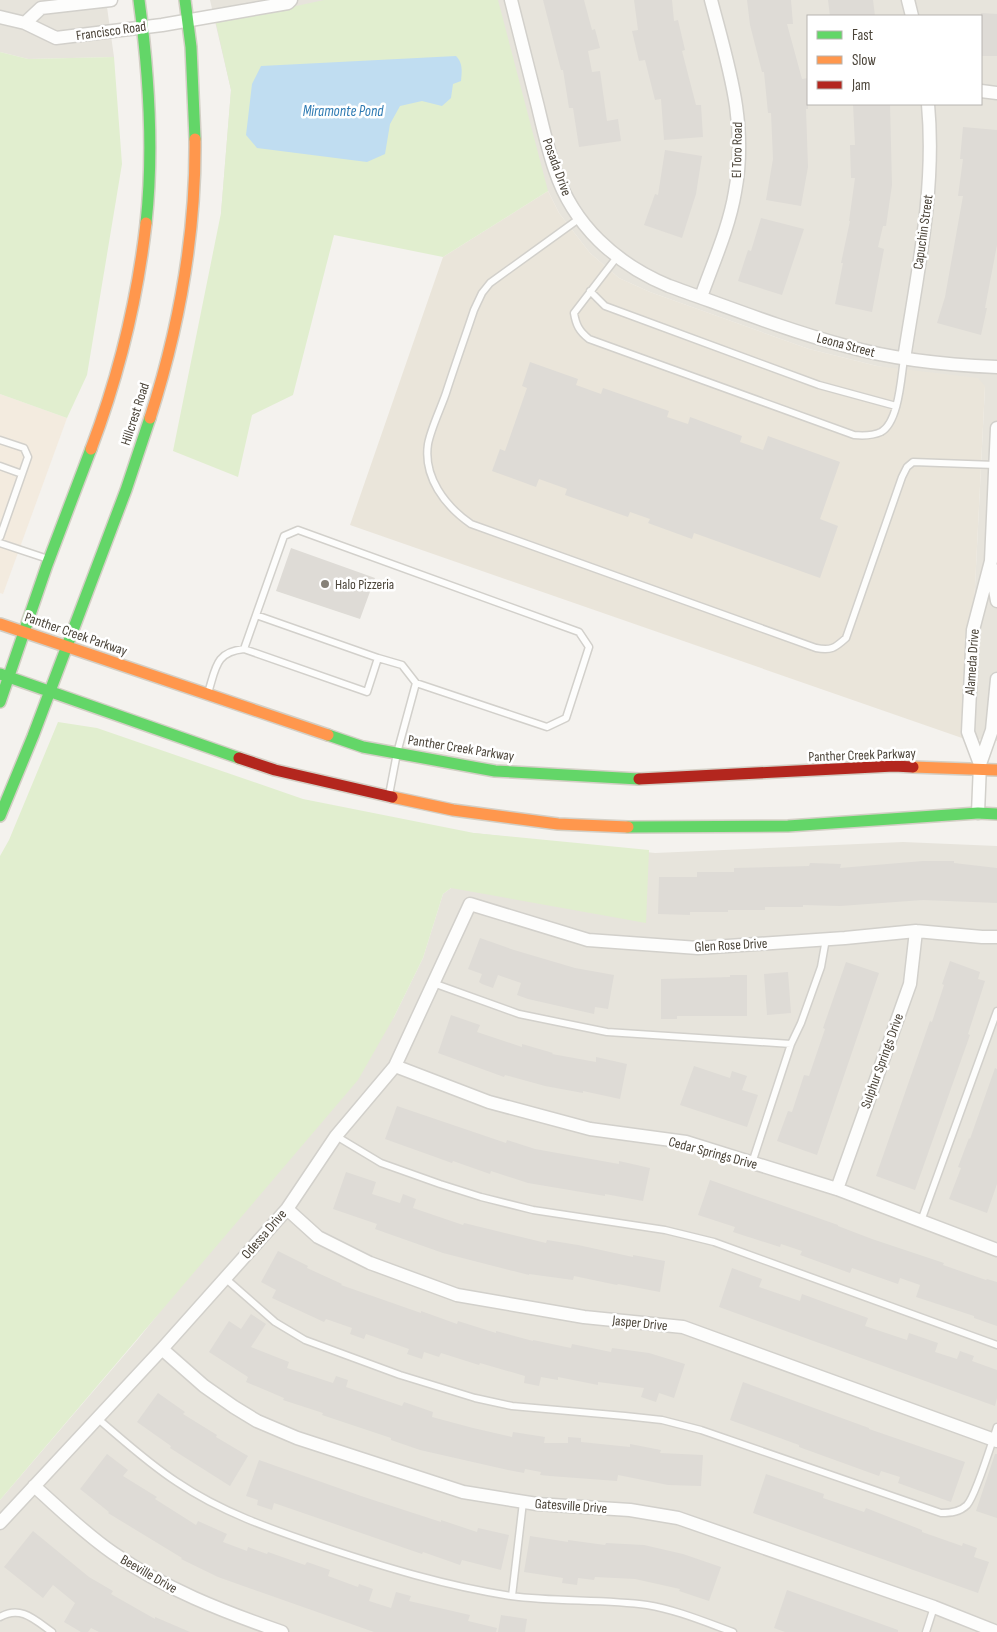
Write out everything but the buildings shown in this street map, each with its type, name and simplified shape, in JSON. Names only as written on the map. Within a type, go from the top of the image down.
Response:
[{"type":"main road","name":"Hillcrest Road","points":[[0,702],[4,675],[24,632],[108,407],[135,302],[146,230],[150,158],[149,85],[139,0]]},
{"type":"main road","name":"Hillcrest Road","points":[[0,816],[19,775],[153,411],[172,340],[180,304],[191,231],[195,157],[194,84],[185,0]]},
{"type":"main road","name":"Panther Creek Parkway","points":[[0,624],[363,746],[495,771],[649,780],[894,766],[980,767],[997,770]]},
{"type":"main road","points":[[4,675],[275,770],[453,810],[558,824],[632,827],[788,826],[978,813],[997,814]]},
{"type":"street","points":[[25,23],[41,8],[111,0]]},
{"type":"street","name":"Francisco Road","points":[[0,17],[25,23],[56,38],[188,20],[288,3],[291,0]]},
{"type":"street","name":"Posada Drive","points":[[511,0],[555,171],[569,202],[599,241],[617,257],[654,280],[701,297]]},
{"type":"street","name":"El Toro Road","points":[[701,297],[731,212],[740,157],[736,102],[711,0]]},
{"type":"street","points":[[908,0],[912,15]]},
{"type":"street","points":[[982,91],[997,93]]},
{"type":"street","name":"Capuchin Street","points":[[904,359],[928,204],[931,149],[928,105]]},
{"type":"street","name":"Leona Street","points":[[701,297],[820,339],[866,351],[904,359],[997,367]]},
{"type":"street","name":"Alameda Drive","points":[[997,428],[994,561],[997,601]]},
{"type":"street","name":"Alameda Drive","points":[[980,767],[968,732],[973,630],[994,561]]},
{"type":"street","name":"Alameda Drive","points":[[978,813],[980,767],[992,730],[997,679]]},
{"type":"street","name":"Glen Rose Drive","points":[[470,904],[588,940],[698,948],[916,931],[997,937]]},
{"type":"street","name":"Odessa Drive","points":[[0,1523],[162,1349],[287,1209],[336,1136],[394,1066],[470,904]]},
{"type":"street","name":"Sulphur Springs Drive","points":[[837,1189],[910,984],[916,931]]},
{"type":"street","name":"Cedar Springs Drive","points":[[394,1066],[489,1102],[590,1129],[686,1142],[837,1189],[997,1250]]},
{"type":"street","name":"Jasper Drive","points":[[287,1209],[318,1237],[370,1263],[457,1295],[584,1317],[683,1328],[995,1440]]},
{"type":"street","name":"Gatesville Drive","points":[[162,1349],[204,1386],[234,1407],[257,1421],[289,1434],[463,1492],[537,1504],[630,1510],[678,1518],[934,1607],[997,1631]]},
{"type":"street","name":"Beeville Drive","points":[[34,1486],[90,1536],[161,1583],[193,1598],[282,1632]]},
{"type":"lane","points":[[580,218],[490,283],[482,293],[474,310],[428,443],[430,467],[435,484],[443,499],[456,514],[471,524],[826,650],[837,647],[846,638],[907,467],[913,462],[995,465]]},
{"type":"lane","points":[[617,257],[574,313],[575,322],[580,332],[589,339],[854,435],[868,436],[881,432],[891,421],[896,406],[904,359]]},
{"type":"lane","points":[[590,291],[606,306],[819,384],[896,406]]},
{"type":"lane","points":[[0,440],[24,448],[28,457],[0,537]]},
{"type":"lane","points":[[0,466],[22,474]]},
{"type":"lane","points":[[244,649],[256,614],[284,536],[298,530],[579,632],[589,647],[566,718],[547,727],[416,683],[402,665],[256,614]]},
{"type":"lane","points":[[0,543],[50,560]]},
{"type":"lane","points":[[208,694],[220,658],[231,650],[244,649],[367,692],[378,658]]},
{"type":"lane","points":[[389,797],[397,753],[416,683]]},
{"type":"lane","points":[[752,1163],[791,1044],[801,1023],[821,967],[826,939]]},
{"type":"lane","points":[[433,983],[519,1014],[607,1032],[791,1044]]},
{"type":"lane","points":[[921,1221],[997,1011]]},
{"type":"lane","points":[[336,1136],[381,1163],[481,1197],[533,1210],[665,1230],[714,1242],[997,1345]]},
{"type":"lane","points":[[225,1278],[275,1322],[306,1340],[400,1375],[475,1398],[512,1406],[653,1419],[701,1430],[941,1514],[952,1513],[961,1509],[971,1499],[995,1440],[997,1427]]},
{"type":"lane","points":[[97,1418],[176,1482],[227,1511],[277,1531],[394,1570],[446,1584],[512,1596],[646,1605],[677,1612],[734,1632]]},
{"type":"lane","points":[[512,1596],[523,1502]]},
{"type":"lane","points":[[926,1632],[934,1607]]},
{"type":"lane","points":[[0,1617],[10,1612],[18,1612],[29,1616],[52,1632]]},
{"type":"shaded area","points":[[0,0],[106,0],[114,57],[28,59],[0,52]]},
{"type":"shaded area","points":[[210,0],[997,0],[997,741],[962,738],[966,630],[974,607],[985,387],[877,366],[809,349],[650,292],[619,278],[590,253],[559,213],[548,191],[221,213],[231,90]]},
{"type":"shaded area","points":[[548,191],[559,213],[590,253],[619,278],[650,292],[809,349],[877,366],[978,378],[985,386],[974,607],[966,630],[962,738],[350,525],[443,257]]},
{"type":"shaded area","points":[[0,394],[67,418],[3,594],[0,593]]},
{"type":"shaded area","points":[[474,833],[655,853],[903,842],[997,846],[997,1632],[0,1632],[0,1500],[139,1338],[394,1017],[423,958],[443,894],[451,888]]},
{"type":"green space","points":[[324,0],[498,0],[548,191],[443,257],[334,235],[293,395],[252,415],[238,477],[173,451],[221,213],[231,90],[216,23]]},
{"type":"green space","points":[[0,52],[28,59],[114,57],[122,164],[87,375],[67,418],[0,394]]},
{"type":"green space","points":[[58,722],[97,728],[303,799],[474,833],[649,850],[646,923],[451,888],[443,894],[423,958],[394,1017],[358,1080],[0,1500],[0,856],[9,840]]},
{"type":"water","name":"Miramonte Pond","points":[[456,56],[461,64],[461,81],[453,84],[451,98],[442,106],[422,101],[400,106],[390,124],[385,154],[367,162],[257,148],[246,135],[252,84],[261,66]]},
{"type":"traffic: fast","points":[[139,0],[145,56],[150,139],[146,223]]},
{"type":"traffic: fast","points":[[185,0],[191,47],[195,139]]},
{"type":"traffic: fast","points":[[0,816],[33,736],[126,490],[150,418]]},
{"type":"traffic: fast","points":[[0,702],[47,565],[91,449]]},
{"type":"traffic: fast","points":[[0,674],[239,758]]},
{"type":"traffic: fast","points":[[328,735],[363,747],[495,771],[639,779]]},
{"type":"traffic: fast","points":[[628,827],[788,826],[978,813],[997,814]]},
{"type":"traffic: slow","points":[[150,418],[169,350],[184,280],[195,175],[195,139]]},
{"type":"traffic: slow","points":[[91,449],[110,394],[126,338],[138,282],[146,223]]},
{"type":"traffic: slow","points":[[0,624],[328,735]]},
{"type":"traffic: slow","points":[[913,767],[997,770]]},
{"type":"traffic: slow","points":[[392,797],[453,810],[558,824],[628,827]]},
{"type":"traffic: jam","points":[[239,758],[275,770],[392,797]]},
{"type":"traffic: jam","points":[[639,779],[894,766],[913,767]]},
{"type":"place","name":"Halo Pizzeria","points":[[325,584]]}]
